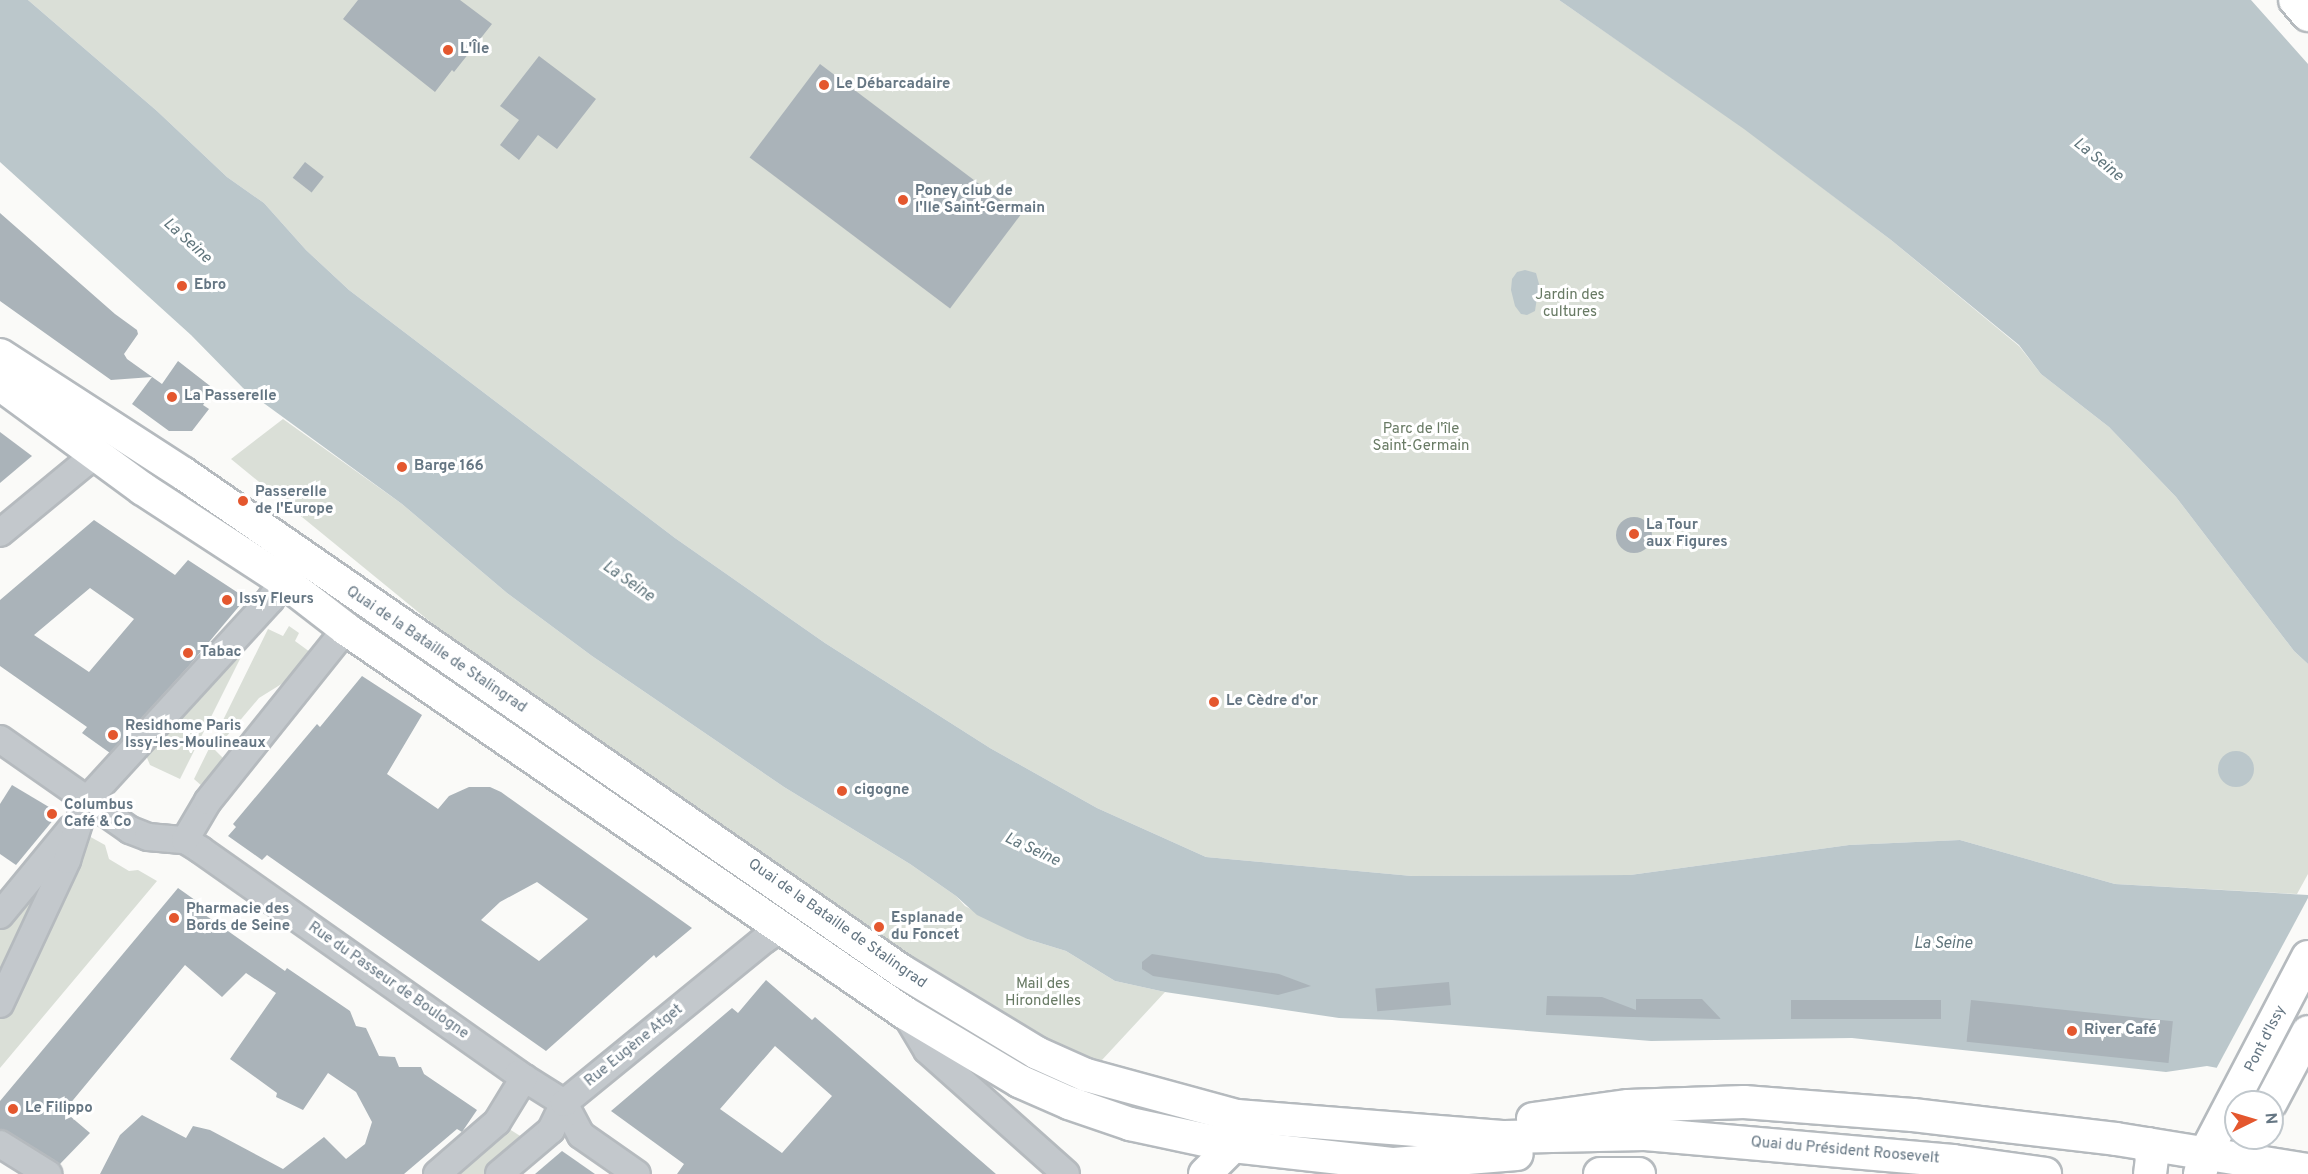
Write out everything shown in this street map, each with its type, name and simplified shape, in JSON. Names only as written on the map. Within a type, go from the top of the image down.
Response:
[{"type":"main road","points":[[2295,0],[2308,15]]},
{"type":"main road","name":"Quai de la Bataille de Stalingrad","points":[[0,355],[184,474],[900,970],[1037,1053],[1086,1075],[1237,1116],[1397,1130]]},
{"type":"main road","name":"Quai de la Bataille de Stalingrad","points":[[0,384],[92,453],[284,581],[346,629],[905,1013],[1019,1081],[1069,1103],[1157,1131],[1233,1146],[1394,1164]]},
{"type":"main road","name":"Quai de la Bataille de Stalingrad","points":[[334,580],[346,629]]},
{"type":"main road","points":[[346,629],[404,627]]},
{"type":"main road","name":"Pont d'Issy","points":[[2203,1163],[2308,957]]},
{"type":"main road","points":[[2277,1090],[2308,1032]]},
{"type":"main road","points":[[1397,1130],[1500,1124],[1628,1106],[1744,1102],[1913,1115],[2149,1159],[2203,1163],[2255,1158],[2308,1170]]},
{"type":"main road","name":"Quai du Président Roosevelt","points":[[1397,1130],[1505,1137],[1645,1134],[1953,1161],[2045,1174]]},
{"type":"main road","name":"Quai du Président Roosevelt","points":[[1394,1164],[1715,1139]]},
{"type":"main road","points":[[1205,1174],[1233,1146]]},
{"type":"main road","points":[[1394,1164],[1426,1174]]},
{"type":"main road","points":[[2302,1174],[2308,1170]]},
{"type":"main road","points":[[1600,1174],[1639,1174]]},
{"type":"street","points":[[0,533],[85,463],[92,453]]},
{"type":"street","points":[[0,915],[124,760],[270,600],[284,581]]},
{"type":"street","points":[[0,739],[82,810],[147,837],[185,840],[208,801],[346,629]]},
{"type":"street","points":[[0,1004],[67,860],[82,810]]},
{"type":"street","name":"Rue du Passeur de Boulogne","points":[[185,840],[524,1078],[564,1103]]},
{"type":"street","name":"Rue Eugène Atget","points":[[499,1174],[551,1130],[564,1103],[764,940],[782,928]]},
{"type":"street","points":[[905,1013],[927,1050],[1066,1174]]},
{"type":"street","points":[[436,1174],[497,1122],[524,1078]]},
{"type":"street","points":[[564,1103],[581,1135],[637,1174]]},
{"type":"street","points":[[0,1144],[48,1174]]},
{"type":"green space","name":"Parc de l'île Saint-Germain","points":[[28,0],[1559,0],[1744,128],[1891,240],[2019,346],[2041,374],[2109,427],[2176,497],[2294,651],[2308,664],[2308,874],[2297,894],[2115,884],[1960,840],[1849,845],[1630,875],[1412,876],[1206,857],[1097,808],[990,748],[825,643],[675,538],[349,290],[306,250],[264,203],[227,177],[157,111]]},
{"type":"green space","name":"Mail des Hirondelles","points":[[283,419],[402,504],[507,593],[592,656],[784,787],[910,864],[956,896],[965,906],[1027,939],[1066,951],[1115,981],[1165,992],[1089,1074],[864,943],[548,718],[231,459]]},
{"type":"green space","points":[[289,626],[299,633],[295,641],[310,652],[305,664],[296,675],[259,698],[215,750],[226,761],[203,787],[194,779],[268,629],[283,636]]},
{"type":"green space","points":[[240,639],[247,645],[180,779],[150,765],[145,753]]},
{"type":"green space","points":[[87,835],[105,845],[109,859],[129,871],[138,870],[157,881],[0,1068],[0,920]]},
{"type":"green space","points":[[506,1127],[525,1139],[484,1174],[450,1174]]},
{"type":"water","name":"La Seine","points":[[0,0],[28,0],[157,111],[227,177],[264,203],[306,250],[349,290],[675,538],[825,643],[990,748],[1097,808],[1206,857],[1412,876],[1630,875],[1849,845],[1960,840],[2115,884],[2308,895],[2308,1085],[2207,1066],[2166,1072],[1852,1038],[1651,1041],[1392,1020],[1339,1018],[1165,992],[1115,981],[1066,951],[1027,939],[977,915],[956,896],[910,864],[784,787],[592,656],[507,593],[402,504],[243,388],[191,335],[0,162]]},
{"type":"water","name":"La Seine","points":[[1559,0],[2251,0],[2308,64],[2308,664],[2294,651],[2176,497],[2109,427],[2041,374],[2019,345],[1891,240],[1744,129]]},
{"type":"water","points":[[1525,270],[1536,273],[1539,284],[1535,311],[1527,315],[1521,314],[1515,306],[1511,290],[1512,279],[1517,272]]},
{"type":"water","points":[[2236,751],[2249,756],[2254,769],[2249,782],[2236,787],[2223,782],[2218,769],[2223,756]]},
{"type":"pier","points":[[2308,898],[2308,1088],[2215,1071]]},
{"type":"building","points":[[358,0],[460,0],[492,24],[435,92],[343,19]]},
{"type":"building","points":[[539,56],[596,99],[557,149],[538,135],[519,160],[500,145],[519,120],[500,106]]},
{"type":"building","name":"Poney club de l'Ile Saint-Germain","points":[[820,64],[1020,215],[950,308],[750,157]]},
{"type":"building","points":[[305,162],[324,177],[312,193],[293,178]]},
{"type":"building","points":[[0,213],[115,314],[137,330],[138,334],[124,354],[127,359],[162,384],[178,361],[214,389],[203,405],[209,409],[192,431],[169,431],[132,404],[152,377],[111,380],[0,301]]},
{"type":"building","points":[[0,432],[32,456],[0,483]]},
{"type":"building","name":"La Tour aux Figures","points":[[1634,517],[1647,522],[1652,535],[1647,548],[1634,553],[1621,548],[1616,535],[1621,522]]},
{"type":"building","points":[[94,520],[175,575],[188,560],[246,598],[188,667],[110,753],[82,733],[87,727],[0,666],[0,600]],"holes":[[[90,588],[134,619],[89,672],[34,635]]]},
{"type":"building","points":[[362,676],[422,715],[387,774],[438,809],[449,796],[469,787],[490,787],[501,792],[692,928],[656,958],[654,955],[546,1051],[267,855],[262,860],[228,836],[236,827],[233,824],[317,724],[320,727]],"holes":[[[537,882],[588,919],[539,961],[481,920],[500,902]]]},
{"type":"building","points":[[12,785],[59,813],[16,865],[0,854],[0,804]]},
{"type":"building","points":[[178,888],[202,905],[198,910],[285,971],[287,968],[350,1011],[356,1026],[366,1028],[379,1056],[395,1057],[399,1067],[421,1067],[424,1074],[477,1110],[462,1132],[457,1129],[404,1174],[100,1174],[120,1135],[142,1115],[186,1138],[193,1126],[210,1130],[283,1169],[324,1137],[346,1159],[365,1144],[372,1122],[356,1092],[328,1073],[303,1110],[276,1097],[277,1093],[230,1059],[276,993],[246,973],[222,997],[185,965],[64,1111],[90,1133],[59,1165],[0,1129],[0,1101]]},
{"type":"building","points":[[1152,954],[1279,974],[1311,986],[1278,995],[1153,976],[1142,969],[1142,962]]},
{"type":"building","points":[[766,980],[812,1020],[815,1017],[996,1174],[677,1174],[684,1164],[611,1111],[732,1008],[738,1013]],"holes":[[[775,1046],[832,1096],[782,1153],[720,1109]]]},
{"type":"building","points":[[1449,982],[1451,1005],[1377,1011],[1375,988]]},
{"type":"building","points":[[1547,996],[1602,997],[1636,1010],[1636,999],[1702,999],[1721,1019],[1546,1015]]},
{"type":"building","points":[[1791,1000],[1941,1000],[1941,1019],[1791,1019]]},
{"type":"building","name":"River Café","points":[[1971,1000],[2173,1021],[2168,1063],[1967,1042]]},
{"type":"building","points":[[562,1151],[595,1174],[535,1174]]},
{"type":"place","name":"L'Île","points":[[448,50]]},
{"type":"place","name":"Le Débarcadaire","points":[[824,85]]},
{"type":"place","name":"Poney club de l'Ile Saint-Germain","points":[[903,200]]},
{"type":"place","name":"Ebro","points":[[182,286]]},
{"type":"place","name":"La Passerelle","points":[[172,397]]},
{"type":"place","name":"Barge 166","points":[[402,467]]},
{"type":"place","name":"Passerelle de l'Europe","points":[[243,501]]},
{"type":"place","name":"La Tour aux Figures","points":[[1634,534]]},
{"type":"place","name":"Issy Fleurs","points":[[227,600]]},
{"type":"place","name":"Tabac","points":[[188,653]]},
{"type":"place","name":"Le Cèdre d'or","points":[[1214,702]]},
{"type":"place","name":"Residhome Paris Issy-les-Moulineaux","points":[[113,735]]},
{"type":"place","name":"cigogne","points":[[842,791]]},
{"type":"place","name":"Columbus Café & Co","points":[[52,814]]},
{"type":"place","name":"Pharmacie des Bords de Seine","points":[[174,918]]},
{"type":"place","name":"Esplanade du Foncet","points":[[879,927]]},
{"type":"place","name":"River Café","points":[[2072,1031]]},
{"type":"place","name":"Le Filippo","points":[[13,1109]]},
{"type":"park label","name":"Jardin des cultures","points":[[1570,304]]}]
